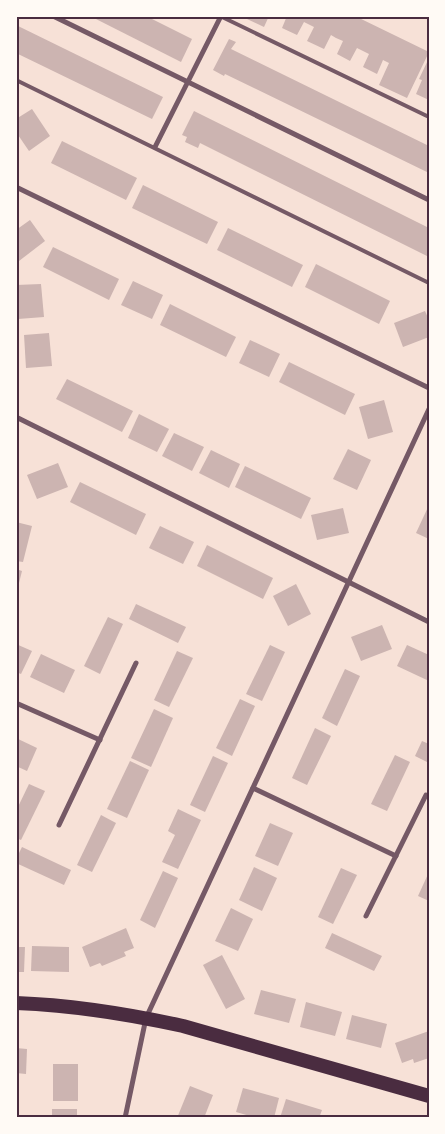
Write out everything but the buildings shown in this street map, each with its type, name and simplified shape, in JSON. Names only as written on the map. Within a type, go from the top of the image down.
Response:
[{"type":"highway","points":[[16,1003],[55,1005],[146,1018],[183,1026],[429,1096]]},
{"type":"street","points":[[52,16],[429,200]]},
{"type":"street","points":[[155,148],[220,16]]},
{"type":"street","points":[[16,187],[429,388]]},
{"type":"street","points":[[126,1118],[146,1018],[429,409]]},
{"type":"street","points":[[16,417],[429,622]]},
{"type":"street","points":[[59,825],[136,663]]},
{"type":"street","points":[[16,703],[100,740]]},
{"type":"street","points":[[253,788],[396,856]]},
{"type":"street","points":[[366,916],[426,795]]},
{"type":"lane","points":[[220,16],[429,117]]},
{"type":"lane","points":[[16,80],[429,283]]}]
